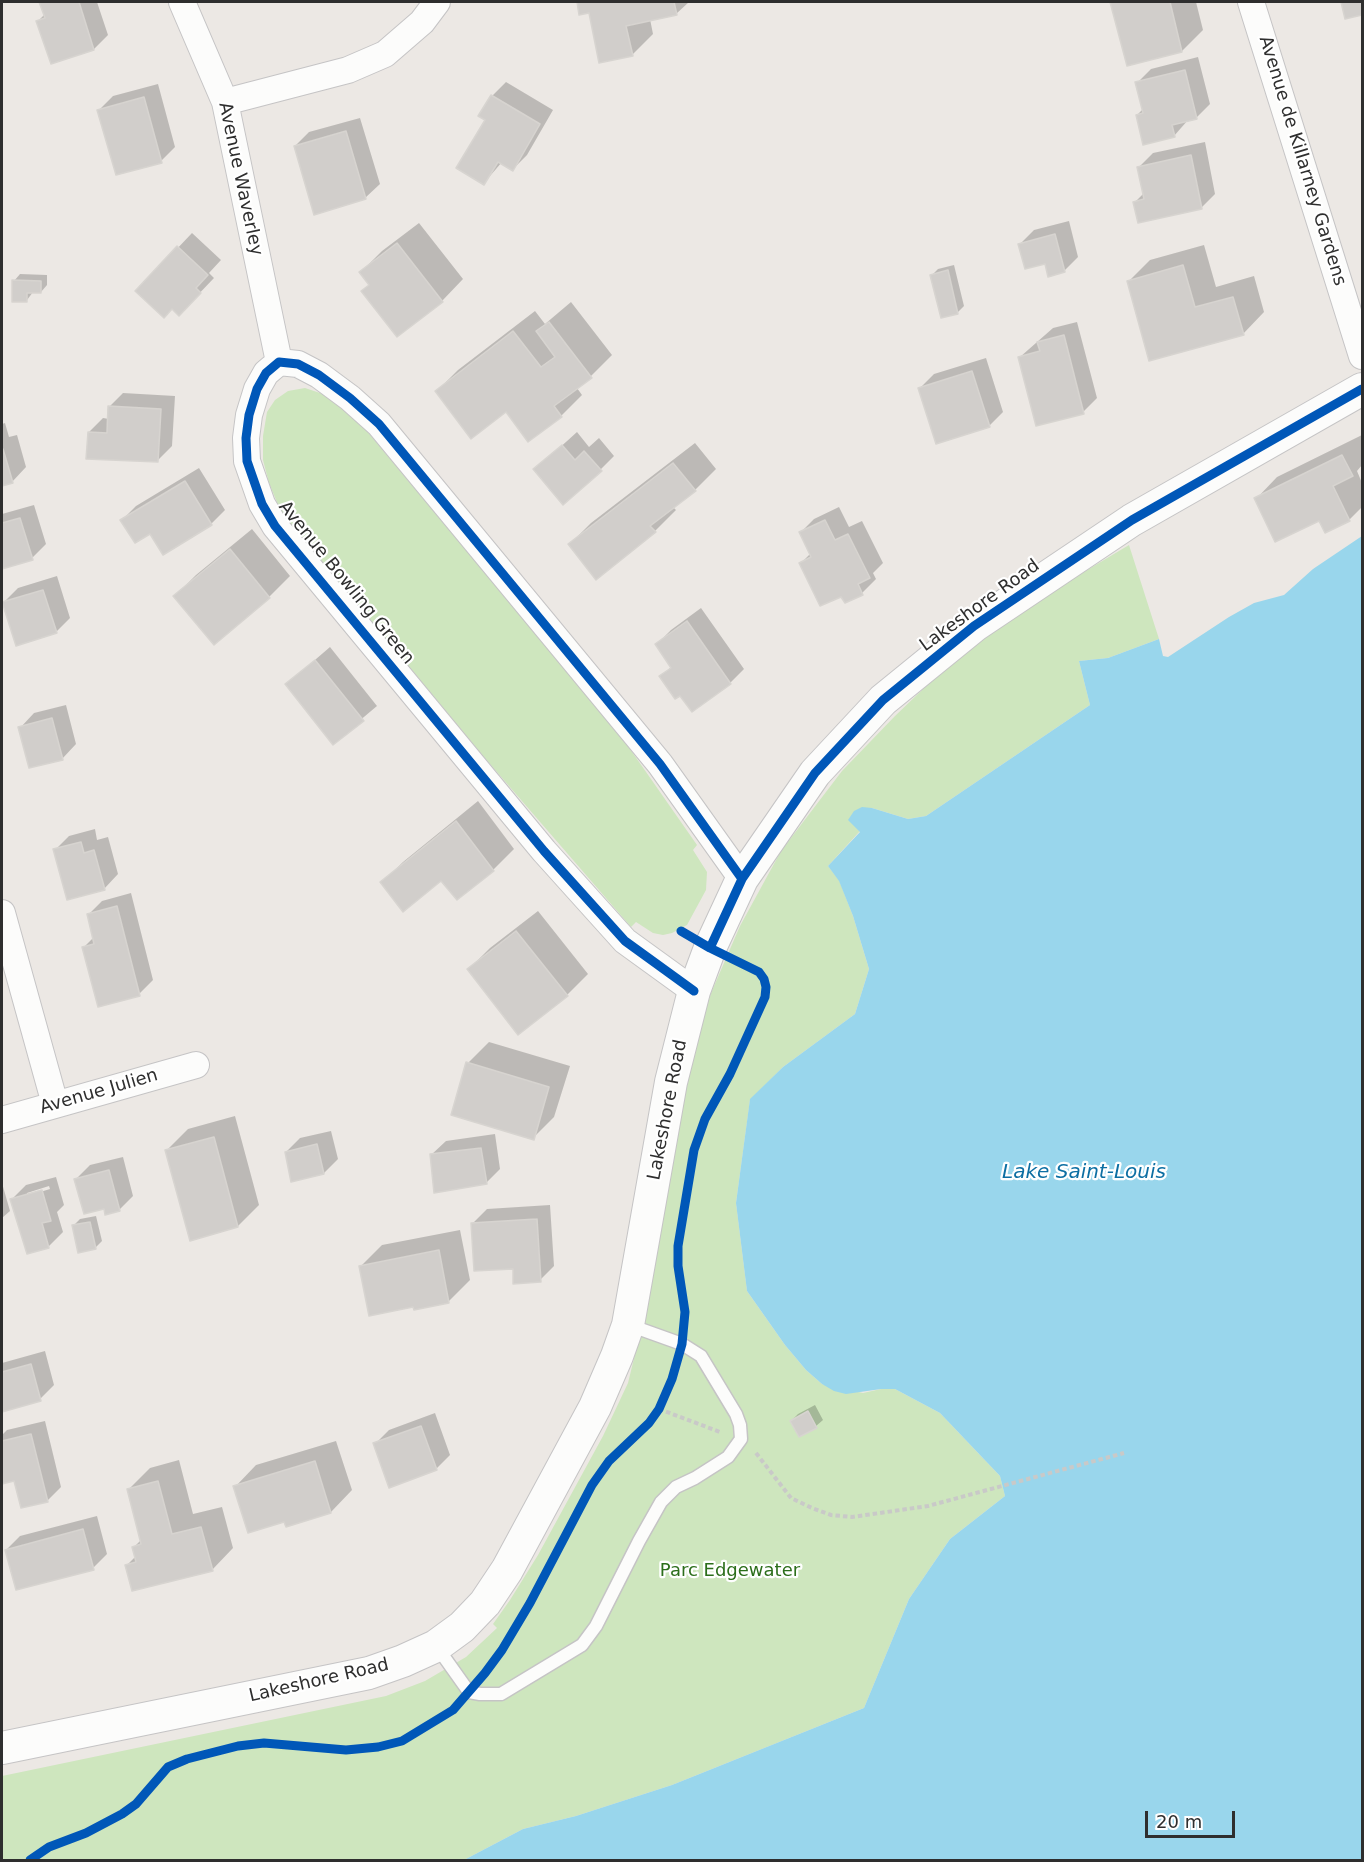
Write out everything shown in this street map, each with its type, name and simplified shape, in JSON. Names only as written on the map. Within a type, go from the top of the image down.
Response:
[{"type":"street","name":"Avenue Waverley","points":[[182,2],[225,102],[279,362]]},
{"type":"street","points":[[225,102],[348,70],[385,54],[422,22],[437,2]]},
{"type":"street","name":"Avenue de Killarney Gardens","points":[[1251,2],[1362,356]]},
{"type":"street","points":[[279,362],[298,364],[319,375],[379,424],[660,764],[742,879]]},
{"type":"street","name":"Avenue Bowling Green","points":[[279,362],[266,373],[257,388],[249,415],[246,438],[247,460],[253,483],[275,526],[566,875],[625,940],[694,991]]},
{"type":"street","name":"Lakeshore Road","points":[[2,1748],[369,1673],[436,1646],[462,1627],[486,1603],[507,1569],[595,1407],[617,1356],[628,1325],[671,1082],[694,991],[710,948],[742,879],[815,773],[883,700],[974,626],[1132,520],[1362,389]]},
{"type":"street","points":[[2,913],[55,1104]]},
{"type":"street","name":"Avenue Julien","points":[[2,1120],[196,1065]]},
{"type":"lane","points":[[436,1646],[469,1692],[501,1694],[582,1645],[596,1626],[661,1503],[676,1487],[728,1457],[741,1439],[736,1414],[702,1356],[682,1344],[628,1325]]},
{"type":"path","points":[[663,1399],[656,1412],[725,1434]]},
{"type":"path","points":[[749,1448],[756,1453],[791,1497],[831,1515],[852,1517],[928,1506],[1124,1453]]},
{"type":"green space","points":[[305,388],[323,394],[362,425],[623,739],[697,845],[693,850],[707,872],[706,890],[687,925],[663,935],[653,933],[636,922],[631,927],[483,756],[281,512],[269,483],[263,460],[263,436],[267,412],[275,400],[288,391]]},
{"type":"green space","name":"Parc Edgewater","points":[[1129,545],[1159,639],[1108,658],[1079,661],[1090,705],[926,816],[908,819],[872,808],[860,831],[828,866],[839,880],[869,969],[855,1014],[783,1067],[750,1100],[736,1203],[747,1291],[785,1345],[806,1370],[822,1384],[863,1393],[895,1389],[940,1413],[1000,1476],[1005,1496],[950,1539],[909,1599],[864,1708],[672,1785],[576,1816],[523,1829],[464,1860],[2,1860],[2,1776],[386,1696],[425,1681],[466,1657],[497,1628],[493,1624],[538,1555],[603,1436],[628,1383],[649,1297],[688,1067],[711,993],[740,926],[781,851],[842,771],[946,667],[1022,609]]},
{"type":"water","name":"Lake Saint-Louis","points":[[1362,536],[1362,1860],[464,1860],[523,1829],[576,1816],[672,1785],[864,1708],[909,1599],[950,1539],[1005,1496],[1000,1476],[940,1413],[895,1389],[846,1394],[834,1391],[822,1384],[806,1370],[785,1345],[747,1291],[736,1203],[750,1099],[783,1067],[855,1014],[869,969],[853,916],[839,881],[828,866],[860,832],[848,820],[854,811],[862,807],[908,819],[926,816],[1090,705],[1079,661],[1108,658],[1159,639],[1163,656],[1168,657],[1254,603],[1284,595],[1313,569]]},
{"type":"building","points":[[39,2],[79,2],[94,50],[51,64],[36,21],[45,18]]},
{"type":"building","points":[[577,2],[674,2],[677,15],[626,26],[633,56],[599,63],[589,13],[579,15]]},
{"type":"building","points":[[1110,2],[1170,2],[1182,52],[1127,66]]},
{"type":"building","points":[[1341,2],[1362,2],[1362,15],[1345,19]]},
{"type":"building","points":[[1185,70],[1197,119],[1172,125],[1175,137],[1143,145],[1136,115],[1143,113],[1135,82]]},
{"type":"building","points":[[491,95],[540,124],[513,171],[498,162],[484,185],[456,168],[485,120],[478,116]]},
{"type":"building","points":[[144,97],[162,163],[116,175],[97,110]]},
{"type":"building","points":[[346,131],[366,199],[314,215],[294,146]]},
{"type":"building","points":[[1191,155],[1202,209],[1138,223],[1133,202],[1144,199],[1137,167]]},
{"type":"building","points":[[1055,234],[1065,272],[1048,277],[1045,264],[1025,269],[1018,244]]},
{"type":"building","points":[[397,243],[443,302],[397,337],[361,291],[369,285],[359,272]]},
{"type":"building","points":[[177,246],[208,275],[196,288],[201,293],[179,316],[172,309],[164,318],[135,291]]},
{"type":"building","points":[[1183,265],[1195,307],[1233,297],[1244,335],[1149,361],[1127,281]]},
{"type":"building","points":[[948,270],[958,314],[941,318],[930,275]]},
{"type":"building","points":[[12,280],[41,281],[41,293],[27,293],[27,302],[12,302]]},
{"type":"building","points":[[549,322],[592,378],[554,406],[562,417],[528,442],[506,412],[471,439],[435,391],[513,331],[541,367],[555,357],[536,331]]},
{"type":"building","points":[[1064,335],[1084,414],[1036,426],[1018,357],[1040,351],[1037,342]]},
{"type":"building","points":[[972,371],[990,427],[936,444],[918,388]]},
{"type":"building","points":[[108,406],[161,409],[158,462],[86,459],[88,432],[107,433]]},
{"type":"building","points":[[562,445],[575,460],[584,451],[602,471],[563,505],[533,469]]},
{"type":"building","points":[[2,449],[13,483],[2,486]]},
{"type":"building","points":[[1342,455],[1353,476],[1333,486],[1350,521],[1325,533],[1319,521],[1275,542],[1254,498]]},
{"type":"building","points":[[673,463],[696,491],[650,526],[656,532],[596,580],[568,544]]},
{"type":"building","points":[[185,481],[212,525],[163,555],[150,534],[135,543],[120,520]]},
{"type":"building","points":[[20,518],[33,560],[2,569],[2,523]]},
{"type":"building","points":[[825,520],[835,540],[848,534],[870,578],[858,584],[863,595],[845,603],[841,597],[820,606],[799,563],[811,557],[799,532]]},
{"type":"building","points":[[230,549],[270,598],[214,645],[173,596]]},
{"type":"building","points":[[43,590],[57,633],[16,646],[2,602]]},
{"type":"building","points":[[687,621],[731,684],[692,712],[680,696],[675,699],[659,676],[671,668],[655,644]]},
{"type":"building","points":[[315,660],[364,721],[333,745],[285,684]]},
{"type":"building","points":[[52,718],[63,760],[29,768],[18,727]]},
{"type":"building","points":[[456,821],[494,871],[457,900],[441,881],[403,912],[380,882]]},
{"type":"building","points":[[81,842],[84,853],[94,850],[105,890],[67,900],[53,849]]},
{"type":"building","points":[[117,906],[140,996],[98,1007],[82,947],[94,944],[87,914]]},
{"type":"building","points":[[516,931],[568,996],[518,1035],[467,969]]},
{"type":"building","points":[[466,1062],[549,1087],[534,1140],[451,1115]]},
{"type":"building","points":[[214,1137],[238,1227],[190,1241],[165,1150]]},
{"type":"building","points":[[317,1144],[324,1174],[291,1182],[285,1152]]},
{"type":"building","points":[[481,1148],[487,1184],[434,1193],[430,1154]]},
{"type":"building","points":[[109,1170],[120,1211],[105,1215],[104,1209],[84,1214],[74,1179]]},
{"type":"building","points":[[42,1190],[51,1221],[42,1223],[49,1248],[27,1254],[10,1199]]},
{"type":"building","points":[[537,1219],[541,1282],[513,1284],[513,1269],[474,1271],[471,1223]]},
{"type":"building","points":[[90,1222],[96,1249],[78,1253],[72,1225]]},
{"type":"building","points":[[439,1250],[449,1303],[414,1310],[413,1307],[369,1316],[359,1266]]},
{"type":"building","points":[[31,1364],[41,1401],[2,1412],[2,1372]]},
{"type":"building","points":[[808,1411],[817,1428],[799,1437],[790,1421]]},
{"type":"building","points":[[421,1426],[437,1470],[389,1488],[373,1443]]},
{"type":"building","points":[[31,1434],[48,1502],[21,1508],[14,1481],[2,1484],[2,1441]]},
{"type":"building","points":[[315,1461],[331,1513],[286,1527],[284,1522],[248,1533],[233,1486]]},
{"type":"building","points":[[158,1481],[172,1534],[201,1527],[213,1571],[132,1591],[125,1565],[136,1562],[132,1547],[141,1544],[127,1489]]},
{"type":"building","points":[[83,1529],[94,1570],[16,1590],[5,1550]]},
{"type":"cycle path","points":[[694,991],[625,941],[544,851],[275,526],[262,504],[247,461],[246,438],[249,415],[257,389],[266,373],[279,362],[298,364],[319,375],[379,424],[660,764],[742,879]]},
{"type":"cycle path","points":[[710,948],[742,879],[815,773],[883,700],[974,626],[1132,520],[1362,389]]},
{"type":"cycle path","points":[[30,1860],[49,1847],[86,1833],[122,1814],[136,1804],[168,1767],[187,1759],[238,1746],[264,1743],[346,1750],[378,1747],[402,1741],[453,1710],[502,1650],[530,1603],[592,1485],[609,1461],[649,1423],[659,1409],[672,1379],[682,1344],[685,1312],[678,1266],[678,1246],[694,1150],[705,1119],[730,1074],[765,997],[766,987],[759,972],[681,931]]}]
